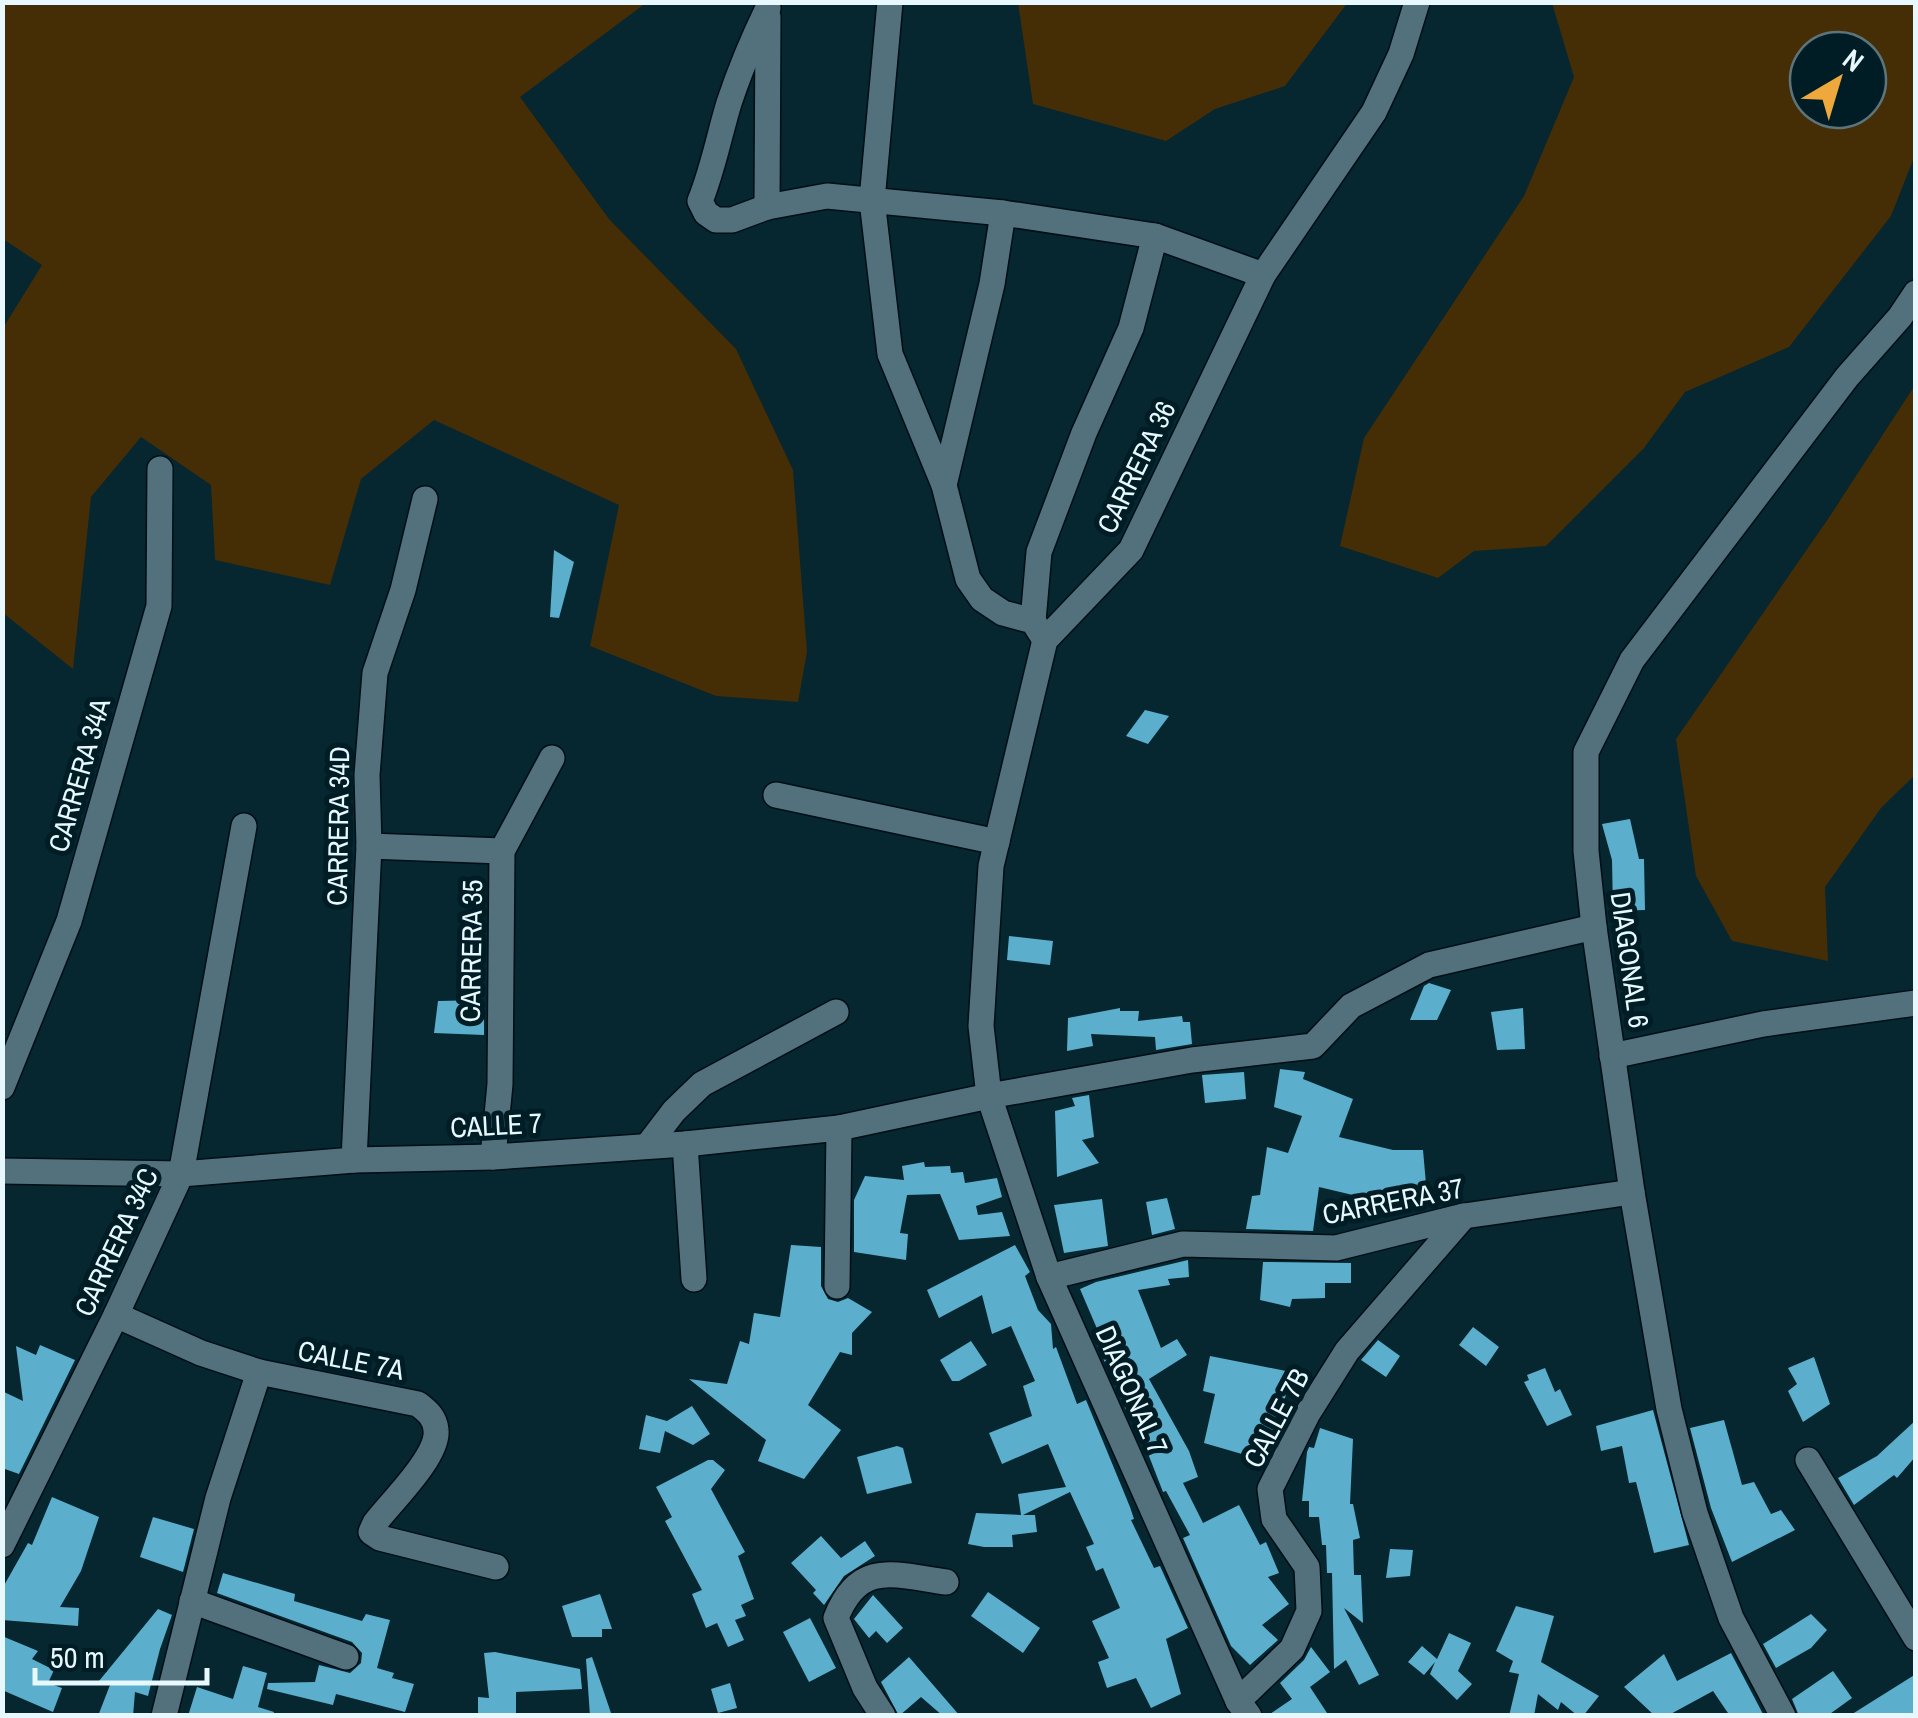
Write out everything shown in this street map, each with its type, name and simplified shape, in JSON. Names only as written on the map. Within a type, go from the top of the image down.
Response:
[{"type":"street","points":[[890,2],[872,200],[890,354],[944,485],[968,579],[982,599],[1039,630]]},
{"type":"street","name":"CARRERA 36","points":[[1039,630],[1131,550],[1262,275],[1374,112],[1400,54],[1417,2]]},
{"type":"street","points":[[768,5],[768,207]]},
{"type":"street","points":[[768,5],[744,60],[716,163],[700,201],[706,213],[716,220],[732,220],[768,207],[827,196],[1004,213],[1155,236],[1262,275]]},
{"type":"street","points":[[944,485],[992,284],[1004,213]]},
{"type":"street","points":[[990,1096],[981,1026],[990,866],[1039,630],[1039,552],[1084,433],[1131,328],[1155,236]]},
{"type":"street","name":"DIAGONAL 6","points":[[1783,1716],[1731,1618],[1694,1514],[1669,1409],[1632,1192],[1594,927],[1586,851],[1586,752],[1632,660],[1847,377],[1916,293]]},
{"type":"street","name":"CARRERA 34A","points":[[2,1088],[68,921],[159,606],[160,469]]},
{"type":"street","name":"CARRERA 34D","points":[[354,1160],[369,846],[367,775],[375,673],[403,590],[424,500]]},
{"type":"street","name":"CARRERA 35","points":[[493,1157],[500,1084],[502,851],[552,758]]},
{"type":"street","points":[[776,796],[996,842]]},
{"type":"street","name":"CARRERA 34C","points":[[5,1534],[116,1315],[181,1174],[244,826]]},
{"type":"street","points":[[369,846],[502,851]]},
{"type":"street","name":"CALLE 7","points":[[2,1171],[181,1174],[354,1160],[493,1157],[685,1144],[840,1128],[1192,1060],[1312,1046],[1351,1006],[1428,965],[1594,927]]},
{"type":"street","points":[[1612,1056],[1763,1024],[1916,1002]]},
{"type":"street","points":[[648,1145],[674,1111],[702,1084],[836,1012]]},
{"type":"street","name":"DIAGONAL 7","points":[[990,1096],[1049,1277],[1244,1708]]},
{"type":"street","points":[[837,1286],[840,1128]]},
{"type":"street","points":[[685,1144],[694,1279]]},
{"type":"street","name":"CARRERA 37","points":[[1049,1277],[1183,1244],[1336,1248],[1464,1216],[1632,1192]]},
{"type":"street","name":"CALLE 7B","points":[[1244,1708],[1292,1648],[1309,1611],[1306,1567],[1274,1519],[1270,1489],[1308,1413],[1347,1351],[1464,1216]]},
{"type":"street","name":"CALLE 7A","points":[[116,1315],[202,1354],[259,1372],[418,1404],[432,1415],[437,1431],[433,1450],[371,1532],[380,1538],[496,1567]]},
{"type":"street","points":[[164,1716],[218,1498],[259,1372]]},
{"type":"street","points":[[1808,1460],[1916,1638]]},
{"type":"street","points":[[883,1716],[865,1688],[836,1618],[842,1603],[849,1591],[866,1578],[884,1573],[946,1582]]},
{"type":"street","points":[[192,1601],[346,1658]]},
{"type":"shaded area","points":[[3,2],[646,3],[520,97],[609,219],[736,349],[793,470],[807,652],[798,702],[716,696],[590,646],[619,505],[434,420],[361,479],[330,585],[215,560],[211,485],[141,437],[91,497],[73,669],[3,613],[3,328],[42,265],[3,239]]},
{"type":"shaded area","points":[[1348,2],[1285,86],[1215,109],[1166,141],[1033,104],[1018,3]]},
{"type":"shaded area","points":[[1552,3],[1915,3],[1915,155],[1891,216],[1789,347],[1685,392],[1644,448],[1546,546],[1474,551],[1438,578],[1340,546],[1364,438],[1524,196],[1574,77]]},
{"type":"shaded area","points":[[1915,385],[1915,775],[1881,808],[1825,887],[1828,961],[1732,941],[1696,876],[1676,739]]},
{"type":"building","points":[[554,550],[574,562],[559,618],[550,617]]},
{"type":"building","points":[[1145,710],[1169,716],[1148,744],[1126,736]]},
{"type":"building","points":[[1630,819],[1639,859],[1644,859],[1645,910],[1613,911],[1612,860],[1602,824]]},
{"type":"building","points":[[1009,936],[1053,941],[1050,965],[1007,960]]},
{"type":"building","points":[[1429,983],[1451,990],[1437,1020],[1410,1020],[1424,986]]},
{"type":"building","points":[[484,1000],[484,1035],[434,1033],[438,1001]]},
{"type":"building","points":[[1120,1008],[1139,1011],[1138,1021],[1182,1016],[1183,1022],[1190,1022],[1192,1044],[1156,1050],[1155,1037],[1091,1034],[1093,1046],[1067,1051],[1068,1018]]},
{"type":"building","points":[[1523,1008],[1525,1049],[1497,1050],[1491,1012]]},
{"type":"building","points":[[1280,1069],[1305,1072],[1303,1079],[1353,1099],[1339,1137],[1393,1150],[1423,1150],[1427,1195],[1375,1204],[1374,1200],[1319,1187],[1313,1231],[1246,1229],[1252,1196],[1260,1195],[1267,1147],[1288,1153],[1302,1116],[1274,1107]]},
{"type":"building","points":[[1244,1072],[1246,1099],[1205,1103],[1202,1075]]},
{"type":"building","points":[[1089,1095],[1094,1137],[1082,1140],[1099,1163],[1057,1177],[1055,1111],[1075,1106],[1072,1098]]},
{"type":"building","points":[[924,1162],[925,1167],[950,1166],[951,1173],[963,1172],[965,1183],[997,1178],[1002,1197],[976,1206],[978,1215],[1002,1212],[1010,1236],[959,1240],[940,1194],[907,1195],[900,1233],[908,1234],[906,1260],[854,1252],[854,1200],[865,1176],[904,1180],[902,1166]]},
{"type":"building","points":[[1167,1198],[1175,1229],[1152,1235],[1146,1202]]},
{"type":"building","points":[[1102,1199],[1108,1246],[1064,1253],[1054,1205]]},
{"type":"building","points":[[791,1245],[821,1247],[821,1286],[828,1299],[838,1302],[848,1298],[872,1312],[852,1333],[852,1355],[840,1352],[808,1405],[841,1430],[804,1479],[758,1461],[766,1440],[689,1379],[727,1384],[740,1341],[749,1344],[754,1313],[780,1317]]},
{"type":"building","points":[[1015,1245],[1030,1272],[1025,1276],[1038,1310],[1051,1324],[1053,1349],[1056,1347],[1077,1404],[1086,1400],[1130,1507],[1134,1519],[1131,1520],[1154,1568],[1160,1566],[1188,1628],[1166,1639],[1181,1694],[1151,1708],[1136,1678],[1107,1688],[1098,1662],[1109,1658],[1092,1621],[1120,1608],[1103,1568],[1096,1571],[1086,1547],[1094,1544],[1070,1492],[1023,1515],[1035,1515],[1037,1532],[1012,1535],[1013,1547],[968,1544],[976,1513],[1021,1515],[1018,1494],[1066,1487],[1048,1444],[1002,1464],[989,1433],[1032,1416],[1023,1386],[1035,1381],[1011,1326],[992,1334],[982,1295],[939,1318],[927,1290]]},
{"type":"building","points":[[1188,1260],[1189,1277],[1168,1279],[1170,1285],[1138,1290],[1161,1348],[1177,1339],[1187,1355],[1149,1379],[1189,1451],[1198,1477],[1183,1483],[1203,1523],[1239,1505],[1260,1545],[1266,1542],[1279,1573],[1268,1577],[1289,1604],[1262,1625],[1278,1640],[1250,1665],[1231,1646],[1183,1538],[1190,1535],[1166,1491],[1163,1492],[1133,1415],[1129,1417],[1092,1333],[1098,1331],[1080,1289]]},
{"type":"building","points":[[1263,1262],[1351,1263],[1351,1283],[1325,1283],[1325,1298],[1292,1299],[1290,1307],[1260,1300]]},
{"type":"building","points":[[1473,1327],[1499,1347],[1486,1366],[1459,1345]]},
{"type":"building","points":[[1378,1340],[1400,1356],[1386,1377],[1361,1360]]},
{"type":"building","points":[[971,1341],[987,1365],[952,1381],[940,1360]]},
{"type":"building","points":[[40,1345],[75,1360],[19,1474],[2,1468],[2,1391],[23,1401],[16,1346],[36,1355]]},
{"type":"building","points":[[1210,1356],[1291,1372],[1283,1407],[1278,1406],[1270,1444],[1274,1445],[1266,1461],[1204,1443],[1215,1394],[1203,1391]]},
{"type":"building","points":[[1814,1357],[1830,1404],[1803,1422],[1788,1391],[1797,1384],[1788,1368]]},
{"type":"building","points":[[1545,1368],[1555,1392],[1560,1389],[1572,1415],[1547,1426],[1524,1382],[1529,1380],[1527,1375]]},
{"type":"building","points":[[692,1406],[710,1434],[693,1445],[665,1431],[660,1453],[639,1449],[646,1415],[667,1421]]},
{"type":"building","points":[[1653,1410],[1689,1545],[1654,1553],[1636,1482],[1629,1483],[1622,1446],[1601,1451],[1596,1426]]},
{"type":"building","points":[[1724,1420],[1742,1485],[1754,1482],[1771,1514],[1781,1510],[1795,1530],[1732,1562],[1711,1508],[1690,1428]]},
{"type":"building","points":[[1916,1420],[1916,1456],[1897,1478],[1894,1475],[1854,1505],[1838,1478],[1877,1456]]},
{"type":"building","points":[[1320,1428],[1353,1439],[1350,1504],[1360,1538],[1353,1540],[1354,1575],[1361,1575],[1363,1623],[1344,1608],[1379,1675],[1359,1685],[1346,1660],[1334,1669],[1332,1573],[1327,1573],[1319,1517],[1309,1517],[1309,1501],[1302,1501],[1307,1452],[1309,1447],[1314,1448]]},
{"type":"building","points":[[897,1446],[903,1448],[912,1483],[867,1494],[857,1457]]},
{"type":"building","points":[[708,1460],[725,1470],[711,1489],[745,1552],[738,1556],[754,1599],[741,1605],[746,1616],[735,1620],[744,1640],[728,1647],[717,1623],[706,1628],[692,1594],[702,1590],[665,1521],[672,1517],[656,1487]]},
{"type":"building","points":[[52,1497],[99,1517],[81,1571],[60,1607],[79,1608],[78,1626],[2,1620],[2,1589],[28,1543],[32,1545]]},
{"type":"building","points":[[153,1517],[194,1529],[183,1572],[140,1557]]},
{"type":"building","points":[[821,1536],[841,1558],[865,1541],[875,1556],[844,1576],[824,1605],[791,1563]]},
{"type":"building","points":[[1390,1549],[1413,1550],[1410,1576],[1386,1578]]},
{"type":"building","points":[[223,1573],[295,1594],[294,1601],[362,1621],[366,1614],[390,1620],[377,1668],[394,1673],[392,1678],[414,1684],[405,1712],[336,1694],[333,1705],[267,1689],[268,1683],[315,1682],[319,1665],[350,1673],[361,1663],[362,1653],[352,1642],[217,1593]]},
{"type":"building","points":[[988,1592],[1040,1628],[1023,1653],[971,1616]]},
{"type":"building","points":[[600,1594],[612,1629],[602,1629],[602,1637],[572,1637],[562,1606]]},
{"type":"building","points":[[873,1595],[903,1628],[887,1643],[876,1631],[869,1638],[854,1619]]},
{"type":"building","points":[[1516,1606],[1554,1616],[1541,1662],[1599,1696],[1583,1716],[1561,1702],[1558,1710],[1538,1694],[1534,1716],[1509,1716],[1519,1674],[1509,1672],[1513,1661],[1496,1651]]},
{"type":"building","points":[[158,1609],[172,1615],[148,1696],[135,1692],[133,1716],[98,1716],[110,1685],[99,1681]]},
{"type":"building","points":[[1811,1614],[1827,1630],[1811,1648],[1776,1668],[1763,1644]]},
{"type":"building","points":[[810,1618],[836,1668],[809,1682],[783,1632]]},
{"type":"building","points":[[1449,1633],[1471,1643],[1458,1671],[1472,1684],[1457,1700],[1430,1674],[1435,1662],[1424,1675],[1408,1662],[1422,1646],[1437,1659]]},
{"type":"building","points":[[2,1636],[38,1651],[32,1659],[54,1670],[48,1683],[62,1688],[53,1712],[2,1690]]},
{"type":"building","points":[[1311,1647],[1330,1672],[1310,1687],[1329,1716],[1267,1716],[1292,1699],[1280,1683],[1304,1660]]},
{"type":"building","points":[[484,1653],[580,1669],[582,1689],[516,1692],[516,1716],[478,1716],[478,1697],[489,1698]]},
{"type":"building","points":[[1731,1653],[1764,1716],[1730,1716],[1713,1691],[1667,1716],[1655,1716],[1624,1687],[1664,1654],[1677,1681]]},
{"type":"building","points":[[592,1657],[612,1716],[590,1716],[586,1659]]},
{"type":"building","points":[[909,1657],[960,1716],[943,1716],[921,1697],[899,1716],[881,1682]]},
{"type":"building","points":[[243,1666],[267,1673],[258,1707],[274,1712],[273,1716],[188,1716],[197,1687],[233,1699]]},
{"type":"building","points":[[1833,1671],[1852,1698],[1827,1716],[1799,1716],[1792,1699]]},
{"type":"building","points":[[1916,1674],[1916,1716],[1849,1716]]},
{"type":"building","points":[[730,1683],[737,1708],[718,1713],[711,1689]]}]
